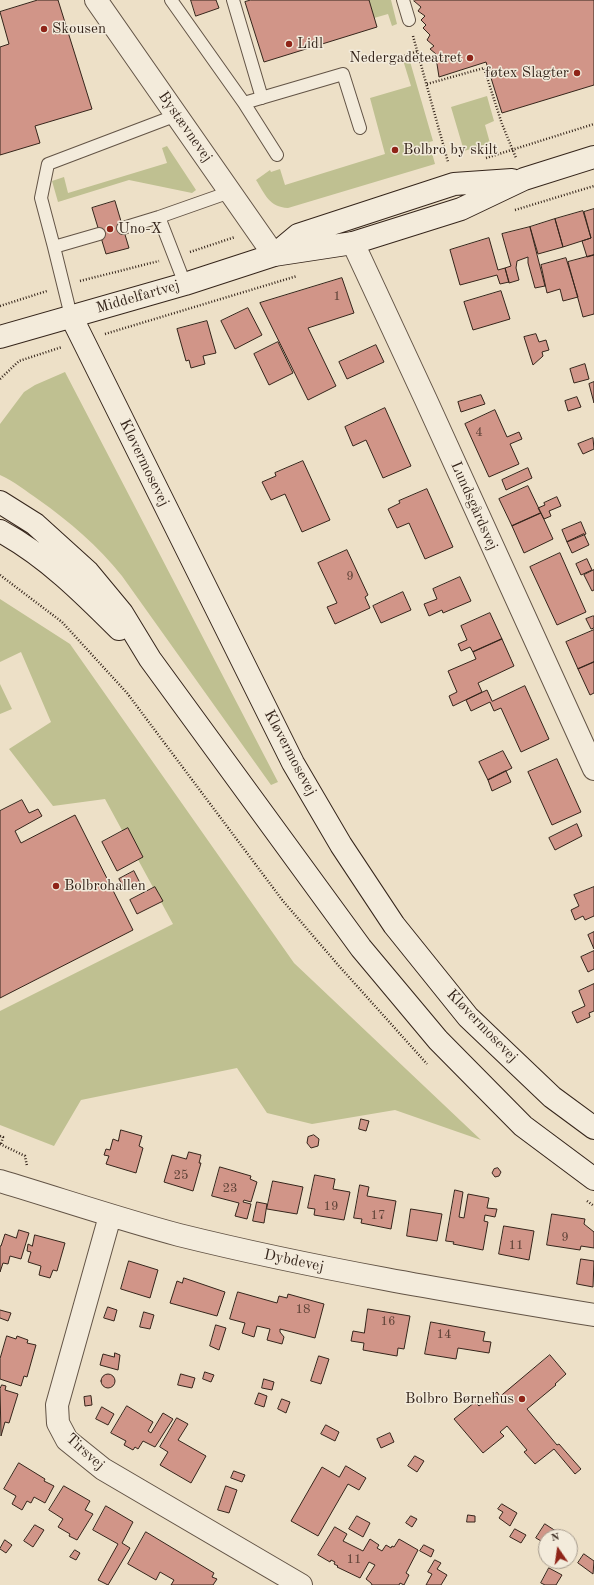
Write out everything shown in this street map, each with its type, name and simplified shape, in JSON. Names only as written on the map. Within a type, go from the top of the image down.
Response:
[{"type":"street","name":"Bystævnevej","points":[[96,0],[274,255]]},
{"type":"street","name":"Middelfartvej","points":[[0,337],[185,284],[274,255],[353,243],[461,209],[524,179],[594,157]]},
{"type":"street","name":"Middelfartvej","points":[[274,255],[298,235],[454,184],[524,179]]},
{"type":"street","name":"Lundsgårdsvej","points":[[353,243],[594,769]]},
{"type":"street","name":"Kløvermosevej","points":[[81,314],[84,340],[293,763],[341,844],[394,925],[468,1017],[552,1097],[594,1128]]},
{"type":"street","points":[[0,502],[35,524],[88,572],[122,612],[150,659],[361,948],[438,1040],[524,1126],[594,1179]]},
{"type":"street","points":[[0,531],[21,542],[74,585],[150,659]]},
{"type":"street","name":"Dybdevej","points":[[0,1181],[110,1216],[179,1235],[307,1264],[469,1295],[594,1315]]},
{"type":"street","name":"Tirsvej","points":[[110,1216],[57,1405],[58,1423],[67,1440],[103,1469],[301,1585]]},
{"type":"lane","points":[[171,0],[244,104],[277,155]]},
{"type":"lane","points":[[233,0],[262,98]]},
{"type":"lane","points":[[403,0],[409,20]]},
{"type":"lane","points":[[244,104],[343,74],[360,128]]},
{"type":"lane","points":[[81,314],[54,247],[40,198],[48,164],[177,115]]},
{"type":"lane","points":[[123,228],[230,192]]},
{"type":"lane","points":[[159,217],[185,284]]},
{"type":"lane","points":[[54,247],[99,234]]},
{"type":"path","points":[[399,58],[418,51],[454,184]]},
{"type":"path","points":[[427,84],[484,68],[502,124],[524,179]]},
{"type":"path","points":[[510,212],[594,186]]},
{"type":"path","points":[[104,334],[299,276]]},
{"type":"path","points":[[81,314],[104,334],[108,340]]},
{"type":"path","points":[[0,379],[19,361],[84,340]]},
{"type":"path","points":[[0,575],[62,622],[127,693],[283,901],[339,966],[431,1067]]},
{"type":"path","points":[[0,1136],[3,1138],[0,1144],[25,1156]]},
{"type":"path","points":[[582,1197],[594,1206]]},
{"type":"green space","points":[[369,0],[391,0],[397,24],[392,26],[388,14],[374,18]]},
{"type":"green space","points":[[409,58],[433,141],[429,142],[435,164],[288,208],[276,205],[268,199],[256,180],[270,170],[271,172],[280,169],[285,185],[385,154],[370,98],[411,86],[403,60]]},
{"type":"green space","points":[[487,96],[494,121],[485,125],[490,143],[464,151],[451,107]]},
{"type":"green space","points":[[167,146],[196,190],[192,193],[129,180],[58,202],[52,181],[64,177],[68,193],[167,163],[162,148]]},
{"type":"green space","points":[[65,372],[278,782],[271,785],[113,565],[83,535],[62,517],[20,486],[0,475],[0,424],[24,392],[35,385]]},
{"type":"green space","points":[[0,599],[70,644],[294,963],[481,1140],[395,1110],[312,1124],[267,1113],[237,1068],[81,1100],[54,1146],[0,1125],[0,1011],[173,924],[105,799],[53,806],[9,749],[51,722],[21,652],[0,662]]},
{"type":"green space","points":[[0,684],[12,709],[0,714]]},
{"type":"building","points":[[38,0],[58,0],[92,109],[35,126],[40,143],[0,155],[0,47],[9,44],[0,12]]},
{"type":"building","points":[[191,0],[216,0],[219,8],[196,16]]},
{"type":"building","name":"Lidl","points":[[251,0],[369,0],[377,27],[264,62],[245,2]]},
{"type":"building","points":[[594,0],[594,85],[502,113],[486,62],[439,77],[437,64],[432,58],[436,54],[430,49],[434,46],[427,40],[430,35],[423,28],[426,25],[421,20],[425,16],[418,11],[421,7],[414,1]]},
{"type":"building","points":[[115,201],[129,248],[106,254],[92,208]]},
{"type":"building","points":[[594,209],[594,255],[587,257],[582,241],[591,238],[584,212]]},
{"type":"building","points":[[583,211],[591,238],[563,247],[555,219]]},
{"type":"building","points":[[555,219],[563,247],[538,254],[530,227]]},
{"type":"building","points":[[530,227],[545,286],[535,288],[528,263],[528,257],[517,261],[516,268],[519,280],[509,283],[505,268],[511,266],[502,234]]},
{"type":"building","points":[[489,238],[498,270],[505,268],[509,282],[500,284],[497,275],[460,285],[450,250]]},
{"type":"building","points":[[594,255],[594,314],[583,317],[568,262]]},
{"type":"building","points":[[566,258],[578,297],[563,301],[560,289],[547,293],[541,265]]},
{"type":"building","points":[[342,278],[354,313],[308,328],[336,386],[308,400],[260,303]]},
{"type":"building","points":[[501,291],[510,319],[473,330],[464,302]]},
{"type":"building","points":[[248,308],[262,335],[235,349],[221,321]]},
{"type":"building","points":[[207,321],[216,353],[203,356],[205,364],[191,368],[189,360],[186,361],[177,329]]},
{"type":"building","points":[[536,334],[539,342],[546,340],[549,350],[542,352],[543,356],[533,365],[524,337]]},
{"type":"building","points":[[278,342],[293,373],[269,385],[254,354]]},
{"type":"building","points":[[376,345],[384,362],[347,379],[339,362]]},
{"type":"building","points":[[585,364],[589,379],[574,383],[570,369]]},
{"type":"building","points":[[594,382],[594,403],[589,384]]},
{"type":"building","points":[[481,395],[485,404],[461,412],[458,402]]},
{"type":"building","points":[[577,397],[581,407],[568,411],[565,401]]},
{"type":"building","points":[[385,408],[411,466],[383,478],[366,440],[353,446],[345,427]]},
{"type":"building","points":[[495,410],[507,437],[519,432],[522,439],[510,444],[519,464],[489,477],[465,424]]},
{"type":"building","points":[[593,438],[594,449],[583,454],[578,444]]},
{"type":"building","points":[[303,461],[330,520],[302,532],[285,494],[271,500],[262,482],[276,476],[275,473]]},
{"type":"building","points":[[528,468],[532,478],[506,490],[502,480]]},
{"type":"building","points":[[528,486],[541,513],[512,526],[499,499]]},
{"type":"building","points":[[427,489],[453,547],[425,559],[409,523],[397,528],[388,509],[400,503],[399,501]]},
{"type":"building","points":[[557,497],[561,506],[549,511],[551,516],[544,519],[538,508],[545,505],[544,503]]},
{"type":"building","points":[[541,513],[553,539],[524,553],[512,526]]},
{"type":"building","points":[[581,522],[586,534],[567,542],[562,530]]},
{"type":"building","points":[[584,534],[589,545],[572,553],[567,542]]},
{"type":"building","points":[[347,550],[368,595],[365,597],[370,608],[335,624],[327,607],[337,603],[318,563]]},
{"type":"building","points":[[560,553],[586,612],[557,625],[530,567]]},
{"type":"building","points":[[587,559],[592,570],[581,575],[576,564]]},
{"type":"building","points":[[594,570],[594,590],[592,591],[584,575]]},
{"type":"building","points":[[460,577],[471,601],[443,613],[442,610],[429,616],[424,604],[437,599],[433,589]]},
{"type":"building","points":[[403,592],[411,610],[381,623],[373,606]]},
{"type":"building","points":[[490,613],[502,639],[473,652],[470,647],[461,651],[458,644],[467,640],[461,626]]},
{"type":"building","points":[[593,616],[594,628],[591,629],[586,619]]},
{"type":"building","points":[[594,630],[594,662],[578,669],[566,642]]},
{"type":"building","points":[[502,639],[514,666],[478,683],[482,692],[453,706],[449,696],[457,692],[448,671],[476,659],[473,652]]},
{"type":"building","points":[[594,662],[594,693],[590,695],[578,669]]},
{"type":"building","points":[[525,686],[549,739],[521,752],[501,708],[494,711],[490,702],[471,711],[466,700],[487,690],[492,701]]},
{"type":"building","points":[[503,751],[512,768],[488,780],[479,762]]},
{"type":"building","points":[[557,759],[581,812],[552,825],[528,772]]},
{"type":"building","points":[[506,771],[511,782],[492,791],[488,780]]},
{"type":"building","name":"Bolbrohallen","points":[[22,800],[29,813],[38,809],[42,816],[15,831],[21,843],[75,815],[133,930],[0,998],[0,811]]},
{"type":"building","points":[[577,824],[582,836],[555,850],[549,838]]},
{"type":"building","points":[[128,828],[143,857],[117,871],[102,842]]},
{"type":"building","points":[[134,871],[140,883],[125,890],[119,879]]},
{"type":"building","points":[[155,887],[163,901],[137,914],[130,900]]},
{"type":"building","points":[[594,887],[594,916],[585,920],[583,916],[575,920],[571,910],[579,906],[574,895]]},
{"type":"building","points":[[594,932],[594,949],[588,935]]},
{"type":"building","points":[[594,951],[594,969],[588,972],[581,957]]},
{"type":"building","points":[[594,984],[594,1011],[589,1013],[590,1017],[577,1023],[572,1012],[585,1006],[579,991]]},
{"type":"building","points":[[361,1119],[369,1121],[366,1131],[359,1129]]},
{"type":"building","points":[[121,1130],[142,1136],[139,1146],[143,1148],[136,1173],[106,1164],[109,1156],[104,1155],[106,1149],[110,1150],[113,1139],[118,1141]]},
{"type":"building","points":[[314,1135],[319,1139],[318,1146],[311,1148],[307,1143],[308,1137]]},
{"type":"building","points":[[189,1152],[201,1155],[199,1163],[201,1163],[193,1191],[164,1182],[172,1155],[186,1159]]},
{"type":"building","points":[[220,1167],[251,1176],[250,1179],[257,1182],[251,1202],[244,1200],[243,1202],[251,1204],[247,1219],[235,1216],[239,1203],[212,1196]]},
{"type":"building","points":[[498,1168],[501,1172],[499,1176],[495,1177],[492,1173],[494,1169]]},
{"type":"building","points":[[315,1175],[335,1179],[333,1189],[350,1192],[344,1220],[314,1215],[315,1209],[308,1208]]},
{"type":"building","points":[[273,1181],[303,1187],[297,1214],[267,1209]]},
{"type":"building","points":[[360,1185],[369,1187],[367,1196],[396,1201],[391,1229],[361,1223],[362,1219],[354,1218]]},
{"type":"building","points":[[455,1190],[463,1192],[459,1217],[464,1218],[468,1194],[489,1198],[487,1208],[497,1209],[495,1217],[485,1215],[484,1221],[488,1222],[483,1250],[453,1244],[454,1242],[446,1241]]},
{"type":"building","points":[[257,1202],[267,1204],[264,1223],[253,1221]]},
{"type":"building","points":[[411,1209],[442,1214],[437,1241],[407,1236]]},
{"type":"building","points":[[552,1214],[585,1219],[584,1224],[594,1232],[594,1248],[581,1246],[580,1250],[547,1245]]},
{"type":"building","points":[[504,1226],[534,1231],[529,1260],[499,1254]]},
{"type":"building","points":[[19,1230],[29,1233],[21,1259],[10,1256],[8,1264],[3,1263],[0,1272],[0,1246],[5,1234],[16,1238]]},
{"type":"building","points":[[35,1235],[65,1243],[57,1271],[53,1270],[50,1278],[39,1275],[41,1266],[28,1262],[31,1252],[27,1251],[28,1244],[32,1246]]},
{"type":"building","points":[[581,1259],[594,1261],[593,1287],[577,1284]]},
{"type":"building","points":[[129,1261],[158,1270],[150,1298],[121,1289]]},
{"type":"building","points":[[184,1278],[225,1292],[217,1316],[170,1303],[177,1281],[182,1283]]},
{"type":"building","points":[[238,1292],[277,1303],[279,1296],[287,1298],[288,1294],[324,1304],[315,1338],[280,1329],[280,1332],[284,1337],[282,1344],[267,1340],[270,1329],[257,1326],[254,1337],[242,1333],[245,1323],[230,1319]]},
{"type":"building","points":[[108,1307],[117,1310],[114,1321],[104,1318]]},
{"type":"building","points":[[368,1309],[410,1316],[404,1349],[398,1348],[397,1356],[363,1350],[364,1343],[351,1341],[353,1331],[364,1333]]},
{"type":"building","points":[[0,1310],[11,1313],[8,1321],[0,1318]]},
{"type":"building","points":[[144,1312],[154,1315],[150,1329],[140,1327]]},
{"type":"building","points":[[431,1322],[485,1332],[483,1341],[491,1342],[489,1353],[458,1348],[456,1359],[425,1354]]},
{"type":"building","points":[[216,1325],[226,1328],[219,1350],[210,1346]]},
{"type":"building","points":[[7,1336],[16,1339],[17,1336],[28,1340],[27,1343],[36,1345],[27,1377],[24,1376],[21,1386],[0,1379],[0,1359]]},
{"type":"building","points":[[115,1353],[120,1355],[118,1370],[100,1365],[103,1354],[114,1357]]},
{"type":"building","points":[[550,1355],[566,1374],[555,1384],[556,1385],[527,1409],[557,1445],[559,1444],[581,1469],[575,1474],[554,1449],[535,1464],[524,1452],[527,1450],[507,1426],[500,1432],[504,1436],[483,1453],[454,1419],[475,1402],[479,1406],[497,1392],[500,1396]]},
{"type":"building","points":[[319,1356],[329,1359],[321,1384],[311,1381]]},
{"type":"building","points":[[205,1372],[214,1375],[211,1382],[203,1379]]},
{"type":"building","points":[[108,1374],[113,1376],[115,1381],[113,1386],[108,1388],[103,1386],[101,1381],[103,1376]]},
{"type":"building","points":[[181,1374],[195,1378],[192,1388],[178,1385]]},
{"type":"building","points":[[264,1379],[274,1382],[272,1390],[262,1388]]},
{"type":"building","points":[[2,1385],[6,1386],[5,1390],[18,1394],[9,1423],[5,1422],[1,1436],[0,1389]]},
{"type":"building","points":[[259,1393],[267,1396],[264,1407],[255,1404]]},
{"type":"building","points":[[91,1396],[92,1405],[85,1406],[84,1397]]},
{"type":"building","points":[[282,1399],[290,1402],[286,1413],[278,1409]]},
{"type":"building","points":[[127,1406],[153,1422],[148,1431],[151,1433],[163,1413],[173,1419],[155,1447],[143,1441],[138,1449],[135,1447],[133,1450],[124,1445],[126,1441],[111,1433]]},
{"type":"building","points":[[102,1407],[114,1414],[108,1425],[96,1419]]},
{"type":"building","points":[[177,1418],[188,1424],[178,1440],[206,1456],[191,1483],[160,1465],[168,1452],[160,1447]]},
{"type":"building","points":[[326,1425],[339,1432],[335,1441],[321,1434]]},
{"type":"building","points":[[390,1433],[394,1442],[381,1448],[377,1439]]},
{"type":"building","points":[[415,1456],[424,1461],[417,1472],[408,1466]]},
{"type":"building","points":[[19,1463],[45,1479],[44,1481],[54,1486],[45,1503],[34,1497],[31,1503],[27,1501],[22,1510],[12,1504],[16,1496],[4,1489]]},
{"type":"building","points":[[346,1466],[366,1478],[359,1490],[348,1484],[318,1536],[291,1521],[322,1467],[339,1477]]},
{"type":"building","points":[[234,1471],[245,1475],[242,1482],[231,1478]]},
{"type":"building","points":[[64,1486],[90,1501],[85,1510],[93,1514],[77,1540],[69,1536],[70,1534],[58,1527],[63,1519],[49,1510]]},
{"type":"building","points":[[226,1486],[237,1490],[229,1513],[218,1510]]},
{"type":"building","points":[[502,1504],[517,1513],[510,1526],[499,1518],[503,1512],[498,1509]]},
{"type":"building","points":[[106,1506],[133,1522],[122,1543],[130,1548],[108,1585],[98,1580],[118,1544],[93,1530]]},
{"type":"building","points":[[468,1515],[475,1516],[475,1522],[467,1522]]},
{"type":"building","points":[[357,1516],[370,1523],[363,1537],[349,1529]]},
{"type":"building","points":[[411,1516],[417,1519],[412,1527],[406,1523]]},
{"type":"building","points":[[545,1524],[553,1529],[542,1529]]},
{"type":"building","points":[[35,1525],[44,1530],[33,1547],[24,1541]]},
{"type":"building","points":[[335,1527],[347,1534],[343,1541],[363,1551],[370,1539],[379,1545],[377,1548],[382,1551],[386,1545],[391,1548],[392,1546],[394,1547],[399,1539],[418,1550],[406,1573],[409,1575],[404,1585],[400,1583],[399,1585],[372,1585],[366,1579],[375,1565],[369,1562],[360,1578],[337,1567],[338,1566],[334,1564],[335,1562],[331,1560],[330,1562],[318,1555]]},
{"type":"building","points":[[515,1529],[526,1535],[521,1543],[510,1537]]},
{"type":"building","points":[[146,1532],[214,1573],[212,1577],[217,1579],[213,1585],[171,1585],[174,1580],[160,1572],[156,1580],[128,1564]]},
{"type":"building","points":[[5,1540],[12,1545],[6,1553],[0,1549]]},
{"type":"building","points":[[424,1545],[434,1550],[431,1557],[420,1551]]},
{"type":"building","points":[[75,1550],[80,1553],[76,1560],[70,1557]]},
{"type":"building","points":[[584,1554],[594,1561],[593,1574],[578,1563]]},
{"type":"building","points":[[435,1560],[441,1563],[437,1569],[447,1575],[441,1585],[426,1585],[432,1574],[428,1572]]},
{"type":"building","points":[[548,1569],[562,1575],[556,1585],[545,1585],[541,1583]]},
{"type":"place","name":"Skousen","points":[[44,29]]},
{"type":"place","name":"Lidl","points":[[289,44]]},
{"type":"place","name":"Nedergadeteatret","points":[[470,58]]},
{"type":"place","name":"føtex Slagter","points":[[577,73]]},
{"type":"place","name":"Bolbro by skilt","points":[[395,150]]},
{"type":"place","name":"Uno-X","points":[[110,229]]},
{"type":"place","name":"Bolbrohallen","points":[[56,886]]},
{"type":"place","name":"Bolbro Børnehus","points":[[522,1399]]}]
